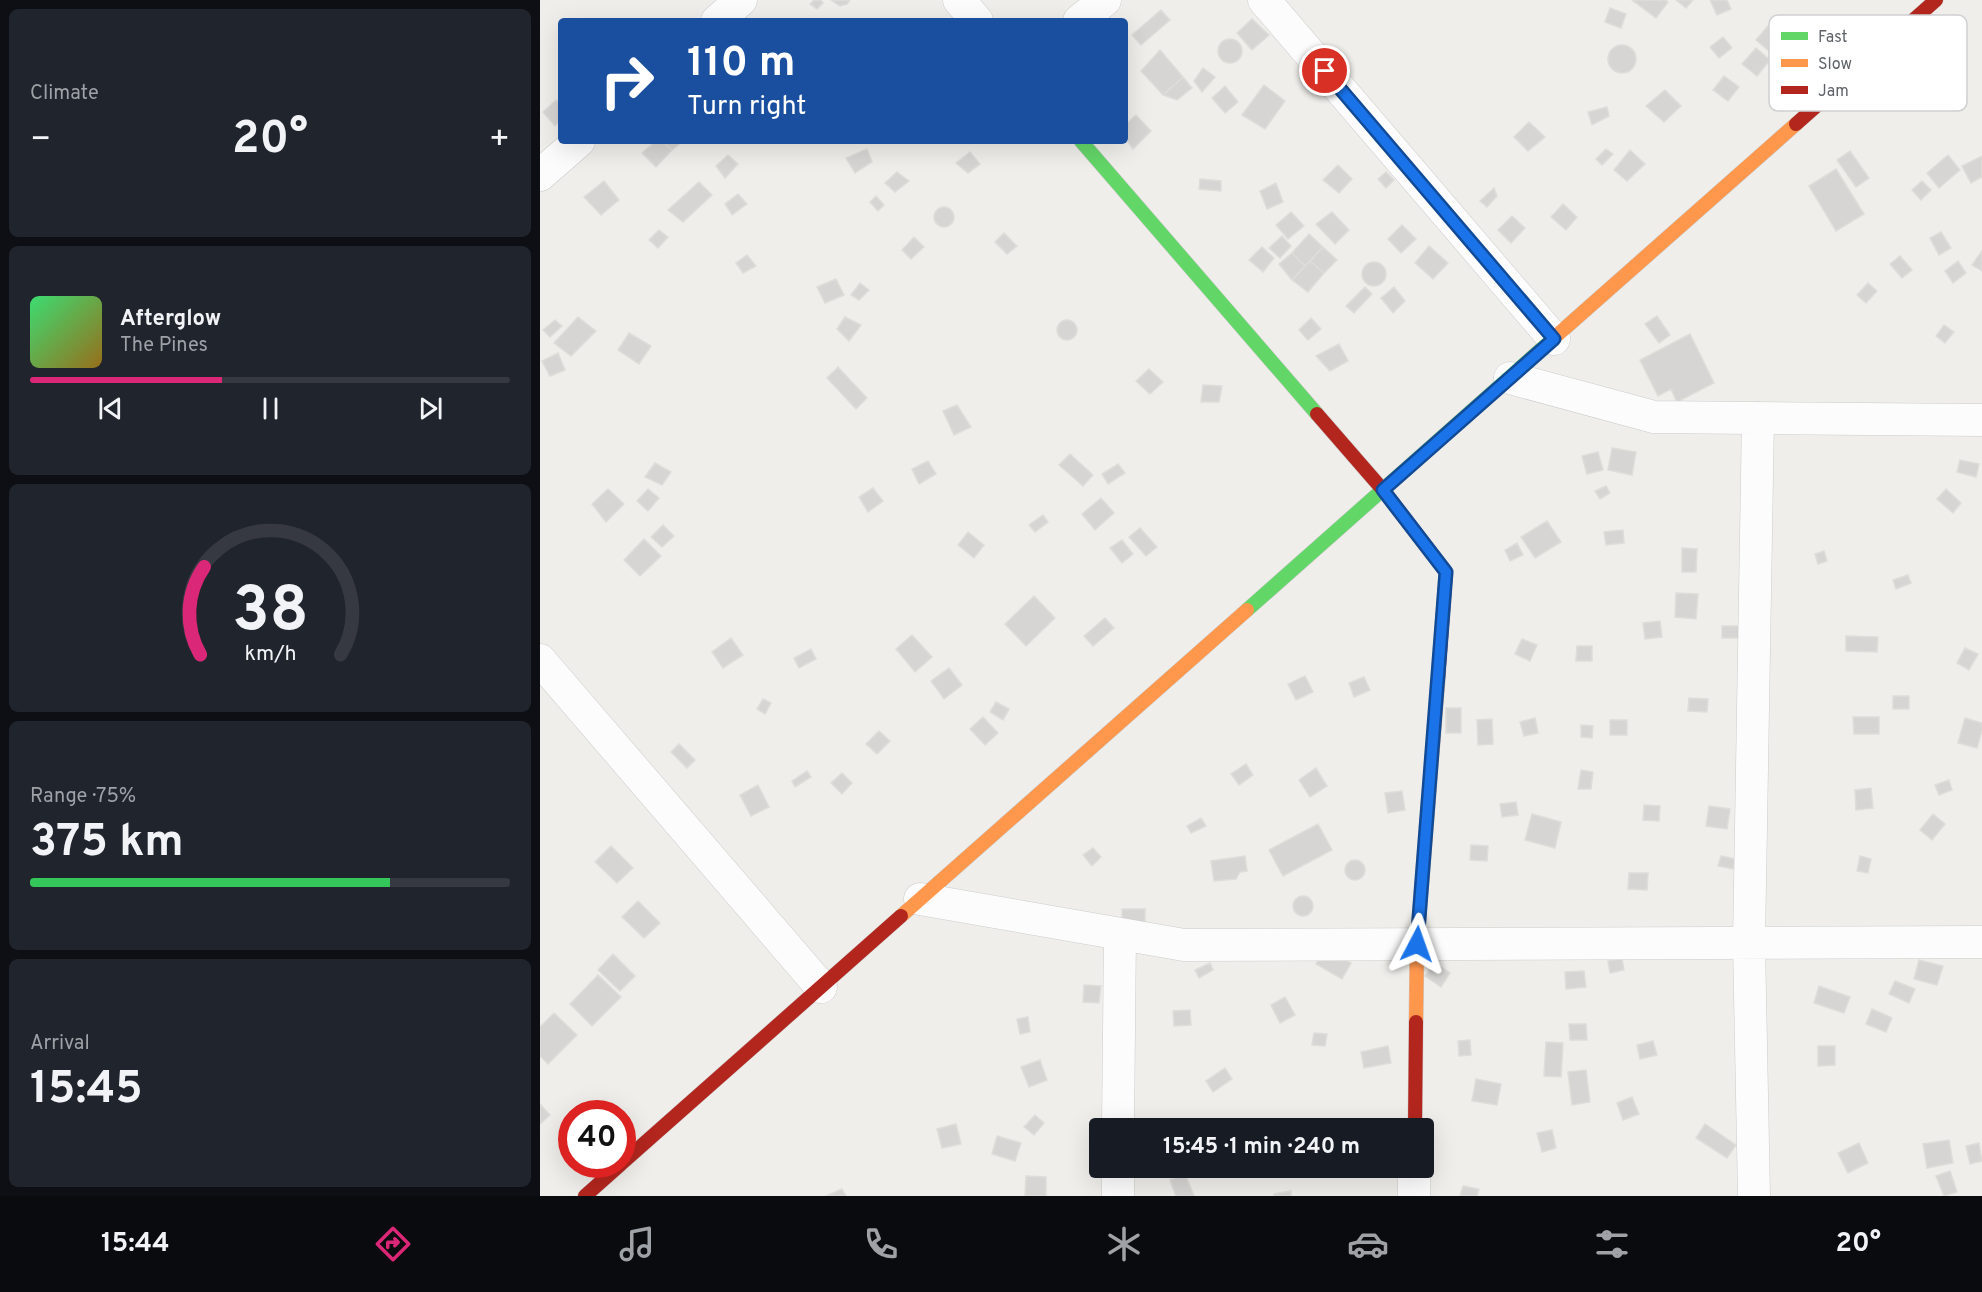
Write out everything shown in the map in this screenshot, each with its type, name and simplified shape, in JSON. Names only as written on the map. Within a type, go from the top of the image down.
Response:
[{"type":"street","points":[[720,18],[741,0]]},
{"type":"street","points":[[959,0],[974,18]]},
{"type":"street","points":[[1083,18],[1105,0]]},
{"type":"street","points":[[1264,0],[1554,339]]},
{"type":"street","points":[[1919,15],[1936,0]]},
{"type":"street","points":[[636,1151],[1811,111]]},
{"type":"street","points":[[540,175],[576,144]]},
{"type":"street","points":[[1084,144],[1383,490],[1446,572],[1417,944],[1415,1118]]},
{"type":"street","points":[[1510,378],[1654,417],[1982,420]]},
{"type":"street","points":[[1754,1196],[1749,943],[1758,418]]},
{"type":"street","points":[[540,660],[821,987]]},
{"type":"street","points":[[920,899],[1184,945],[1982,942]]},
{"type":"street","points":[[1118,1118],[1120,934]]},
{"type":"street","points":[[585,1196],[605,1178]]},
{"type":"street","points":[[1118,1178],[1118,1196]]},
{"type":"street","points":[[1414,1178],[1414,1196]]},
{"type":"building","points":[[814,0],[821,0],[823,3],[817,9],[810,4]]},
{"type":"building","points":[[831,0],[850,0],[847,4],[840,6]]},
{"type":"building","points":[[1632,0],[1665,0],[1668,2],[1656,18]]},
{"type":"building","points":[[1676,0],[1693,0],[1686,8]]},
{"type":"building","points":[[1710,0],[1727,0],[1731,9],[1717,15]]},
{"type":"building","points":[[1610,8],[1626,14],[1621,28],[1605,22]]},
{"type":"building","points":[[1161,10],[1170,20],[1141,45],[1132,35]]},
{"type":"building","points":[[1252,19],[1269,35],[1252,50],[1237,33]]},
{"type":"building","points":[[1768,26],[1769,27],[1769,51],[1756,40]]},
{"type":"building","points":[[1723,37],[1732,48],[1719,58],[1710,47]]},
{"type":"building","points":[[1230,39],[1238,43],[1242,51],[1238,59],[1230,63],[1222,59],[1218,51],[1222,43]]},
{"type":"building","points":[[1622,45],[1632,49],[1636,59],[1632,69],[1622,73],[1612,69],[1608,59],[1612,49]]},
{"type":"building","points":[[1756,48],[1769,59],[1757,76],[1742,64]]},
{"type":"building","points":[[1160,50],[1183,77],[1163,95],[1141,71]]},
{"type":"building","points":[[1203,68],[1215,77],[1202,92],[1194,81]]},
{"type":"building","points":[[1724,76],[1739,87],[1728,101],[1713,90]]},
{"type":"building","points":[[1183,77],[1192,88],[1177,100],[1163,95]]},
{"type":"building","points":[[1264,85],[1285,101],[1265,129],[1242,115]]},
{"type":"building","points":[[1225,86],[1238,102],[1225,113],[1212,98]]},
{"type":"building","points":[[1665,90],[1681,106],[1664,122],[1646,106]]},
{"type":"building","points":[[556,100],[558,102],[558,123],[555,126],[543,112]]},
{"type":"building","points":[[1607,107],[1609,116],[1592,125],[1588,112]]},
{"type":"building","points":[[1136,115],[1151,131],[1133,149],[1128,142],[1128,122]]},
{"type":"building","points":[[1529,122],[1545,137],[1528,151],[1514,137]]},
{"type":"building","points":[[652,144],[665,144],[672,150],[656,167],[642,153]]},
{"type":"building","points":[[665,144],[679,144],[672,150]]},
{"type":"building","points":[[867,149],[872,162],[855,173],[846,158]]},
{"type":"building","points":[[1606,149],[1613,154],[1602,165],[1596,159]]},
{"type":"building","points":[[1630,150],[1645,164],[1627,181],[1614,170]]},
{"type":"building","points":[[1850,151],[1869,178],[1856,187],[1837,160]]},
{"type":"building","points":[[970,152],[980,164],[968,173],[956,163]]},
{"type":"building","points":[[728,155],[738,164],[725,178],[716,166]]},
{"type":"building","points":[[1948,155],[1960,170],[1939,188],[1927,173]]},
{"type":"building","points":[[1982,156],[1982,177],[1971,183],[1962,166]]},
{"type":"building","points":[[1338,165],[1352,179],[1339,193],[1323,180]]},
{"type":"building","points":[[1836,169],[1864,214],[1836,231],[1809,186]]},
{"type":"building","points":[[897,172],[909,181],[895,192],[885,183]]},
{"type":"building","points":[[1386,172],[1394,180],[1386,188],[1378,179]]},
{"type":"building","points":[[1200,179],[1221,181],[1221,191],[1199,189]]},
{"type":"building","points":[[604,181],[619,200],[601,215],[584,197]]},
{"type":"building","points":[[1922,181],[1931,190],[1921,200],[1912,190]]},
{"type":"building","points":[[699,182],[712,195],[683,222],[668,210]]},
{"type":"building","points":[[1276,183],[1283,202],[1267,209],[1260,191]]},
{"type":"building","points":[[1494,188],[1497,196],[1487,207],[1480,201]]},
{"type":"building","points":[[738,194],[747,204],[732,215],[725,204]]},
{"type":"building","points":[[876,196],[884,205],[878,211],[870,202]]},
{"type":"building","points":[[1563,204],[1577,217],[1566,230],[1551,217]]},
{"type":"building","points":[[940,207],[948,207],[954,213],[954,221],[948,227],[940,227],[934,221],[934,213]]},
{"type":"building","points":[[1291,212],[1304,226],[1288,239],[1276,225]]},
{"type":"building","points":[[1332,212],[1349,230],[1335,244],[1316,224]]},
{"type":"building","points":[[1512,216],[1525,228],[1511,243],[1498,230]]},
{"type":"building","points":[[1402,225],[1416,239],[1401,253],[1388,239]]},
{"type":"building","points":[[659,230],[668,237],[658,248],[649,240]]},
{"type":"building","points":[[1941,232],[1951,248],[1939,255],[1930,238]]},
{"type":"building","points":[[1004,233],[1017,246],[1007,254],[995,242]]},
{"type":"building","points":[[1309,234],[1323,247],[1305,266],[1292,253]]},
{"type":"building","points":[[1282,236],[1291,246],[1280,258],[1269,248]]},
{"type":"building","points":[[914,237],[924,247],[911,259],[902,250]]},
{"type":"building","points":[[1429,246],[1448,263],[1433,279],[1415,263]]},
{"type":"building","points":[[1262,247],[1274,258],[1263,272],[1249,260]]},
{"type":"building","points":[[1323,247],[1337,260],[1324,273],[1310,261]]},
{"type":"building","points":[[1982,251],[1982,271],[1972,265]]},
{"type":"building","points":[[1292,253],[1305,266],[1292,280],[1279,264]]},
{"type":"building","points":[[747,255],[756,266],[743,273],[736,263]]},
{"type":"building","points":[[1900,256],[1912,270],[1902,278],[1890,264]]},
{"type":"building","points":[[1310,261],[1324,273],[1308,292],[1292,280]]},
{"type":"building","points":[[1958,261],[1966,273],[1953,283],[1945,271]]},
{"type":"building","points":[[1374,262],[1379,263],[1385,269],[1385,279],[1379,285],[1374,286],[1369,285],[1363,279],[1362,274],[1363,269],[1369,263]]},
{"type":"building","points":[[836,279],[844,295],[825,303],[817,287]]},
{"type":"building","points":[[860,283],[869,290],[859,300],[851,295]]},
{"type":"building","points":[[1868,283],[1877,291],[1866,303],[1857,295]]},
{"type":"building","points":[[1365,287],[1372,294],[1354,313],[1346,306]]},
{"type":"building","points":[[1394,287],[1405,301],[1393,313],[1381,298]]},
{"type":"building","points":[[1657,316],[1670,335],[1659,343],[1645,324]]},
{"type":"building","points":[[578,317],[596,331],[571,356],[554,343]]},
{"type":"building","points":[[845,317],[861,325],[849,341],[837,329]]},
{"type":"building","points":[[1311,318],[1321,329],[1308,340],[1299,330]]},
{"type":"building","points":[[555,320],[562,326],[550,337],[543,330]]},
{"type":"building","points":[[1067,320],[1074,323],[1077,330],[1074,337],[1067,340],[1060,337],[1057,330],[1060,323]]},
{"type":"building","points":[[1944,325],[1954,332],[1945,343],[1936,336]]},
{"type":"building","points":[[629,333],[651,346],[639,364],[618,350]]},
{"type":"building","points":[[1690,334],[1714,383],[1677,402],[1671,389],[1658,396],[1640,360]]},
{"type":"building","points":[[1339,344],[1348,361],[1330,371],[1316,356]]},
{"type":"building","points":[[558,353],[565,370],[550,376],[542,361]]},
{"type":"building","points":[[838,367],[867,398],[856,409],[827,378]]},
{"type":"building","points":[[1149,369],[1163,382],[1150,394],[1136,381]]},
{"type":"building","points":[[1203,385],[1222,386],[1219,402],[1201,402]]},
{"type":"building","points":[[957,405],[971,427],[954,435],[943,411]]},
{"type":"building","points":[[1612,448],[1636,452],[1632,475],[1608,470]]},
{"type":"building","points":[[1598,452],[1603,470],[1587,474],[1582,456]]},
{"type":"building","points":[[1070,454],[1093,475],[1083,486],[1059,465]]},
{"type":"building","points":[[1960,460],[1979,464],[1976,477],[1957,472]]},
{"type":"building","points":[[928,461],[936,474],[919,484],[912,469]]},
{"type":"building","points":[[655,463],[671,472],[662,485],[645,477]]},
{"type":"building","points":[[1118,464],[1125,473],[1108,484],[1102,474]]},
{"type":"building","points":[[1606,486],[1610,493],[1600,499],[1595,491]]},
{"type":"building","points":[[873,488],[883,501],[868,512],[859,497]]},
{"type":"building","points":[[608,489],[624,504],[606,522],[592,504]]},
{"type":"building","points":[[648,489],[659,498],[648,511],[637,501]]},
{"type":"building","points":[[1946,489],[1961,503],[1953,513],[1937,499]]},
{"type":"building","points":[[1101,498],[1114,513],[1095,530],[1082,514]]},
{"type":"building","points":[[1043,515],[1048,522],[1035,532],[1029,525]]},
{"type":"building","points":[[1547,521],[1561,542],[1535,558],[1521,537]]},
{"type":"building","points":[[663,525],[674,536],[662,547],[651,537]]},
{"type":"building","points":[[1140,528],[1157,547],[1146,556],[1129,537]]},
{"type":"building","points":[[1623,530],[1624,543],[1606,545],[1604,532]]},
{"type":"building","points":[[968,532],[984,545],[974,558],[958,545]]},
{"type":"building","points":[[644,539],[661,556],[640,576],[624,560]]},
{"type":"building","points":[[1122,540],[1133,554],[1122,563],[1110,548]]},
{"type":"building","points":[[1517,543],[1523,555],[1510,561],[1505,550]]},
{"type":"building","points":[[1682,548],[1697,549],[1696,572],[1682,572]]},
{"type":"building","points":[[1824,551],[1827,561],[1818,564],[1815,554]]},
{"type":"building","points":[[1908,575],[1911,583],[1896,589],[1893,580]]},
{"type":"building","points":[[1676,593],[1698,594],[1696,619],[1675,617]]},
{"type":"building","points":[[1034,596],[1055,618],[1026,646],[1005,624]]},
{"type":"building","points":[[1105,618],[1114,628],[1093,646],[1084,636]]},
{"type":"building","points":[[1660,621],[1662,637],[1645,639],[1643,623]]},
{"type":"building","points":[[1722,626],[1739,626],[1739,638],[1722,638]]},
{"type":"building","points":[[912,635],[932,657],[915,672],[896,649]]},
{"type":"building","points":[[1846,636],[1878,637],[1877,652],[1846,651]]},
{"type":"building","points":[[731,638],[743,655],[723,668],[712,652]]},
{"type":"building","points":[[1522,639],[1537,645],[1530,661],[1515,654]]},
{"type":"building","points":[[1577,646],[1592,646],[1592,661],[1576,661]]},
{"type":"building","points":[[1965,648],[1978,654],[1969,670],[1957,663]]},
{"type":"building","points":[[811,649],[816,659],[799,668],[794,658]]},
{"type":"building","points":[[949,668],[962,685],[944,699],[931,681]]},
{"type":"building","points":[[1305,676],[1313,692],[1296,700],[1288,684]]},
{"type":"building","points":[[1364,677],[1370,690],[1354,697],[1349,683]]},
{"type":"building","points":[[1893,696],[1909,696],[1909,709],[1893,709]]},
{"type":"building","points":[[1689,698],[1708,699],[1707,712],[1688,711]]},
{"type":"building","points":[[763,699],[771,703],[765,714],[757,709]]},
{"type":"building","points":[[996,702],[1009,709],[1003,720],[990,712]]},
{"type":"building","points":[[1446,708],[1461,708],[1461,733],[1446,733]]},
{"type":"building","points":[[983,717],[998,733],[985,745],[970,729]]},
{"type":"building","points":[[1853,717],[1879,717],[1879,734],[1854,734]]},
{"type":"building","points":[[1535,718],[1538,733],[1524,736],[1520,722]]},
{"type":"building","points":[[1965,718],[1982,723],[1977,748],[1958,743]]},
{"type":"building","points":[[1492,719],[1493,744],[1478,745],[1477,720]]},
{"type":"building","points":[[1610,720],[1627,720],[1627,735],[1610,735]]},
{"type":"building","points":[[1581,725],[1593,726],[1592,738],[1581,737]]},
{"type":"building","points":[[879,731],[890,741],[877,754],[866,744]]},
{"type":"building","points":[[679,744],[695,760],[687,768],[671,752]]},
{"type":"building","points":[[1246,764],[1253,775],[1239,785],[1231,774]]},
{"type":"building","points":[[1316,768],[1327,786],[1310,797],[1299,780]]},
{"type":"building","points":[[1581,770],[1593,772],[1591,789],[1578,789]]},
{"type":"building","points":[[807,771],[811,777],[795,787],[792,781]]},
{"type":"building","points":[[842,773],[852,783],[842,794],[831,783]]},
{"type":"building","points":[[1949,780],[1952,790],[1939,795],[1935,785]]},
{"type":"building","points":[[758,785],[769,807],[751,816],[740,795]]},
{"type":"building","points":[[1871,788],[1873,808],[1856,810],[1855,790]]},
{"type":"building","points":[[1402,791],[1405,810],[1388,813],[1385,793]]},
{"type":"building","points":[[1516,802],[1518,815],[1502,817],[1500,804]]},
{"type":"building","points":[[1644,805],[1660,806],[1659,821],[1643,820]]},
{"type":"building","points":[[1709,806],[1730,809],[1727,829],[1706,826]]},
{"type":"building","points":[[1532,814],[1561,822],[1555,848],[1525,840]]},
{"type":"building","points":[[1933,814],[1945,824],[1932,840],[1920,830]]},
{"type":"building","points":[[1201,818],[1206,826],[1191,833],[1187,826]]},
{"type":"building","points":[[1318,824],[1332,850],[1283,876],[1269,850]]},
{"type":"building","points":[[1471,845],[1488,846],[1487,861],[1470,860]]},
{"type":"building","points":[[611,846],[633,868],[617,883],[595,862]]},
{"type":"building","points":[[1093,848],[1101,857],[1092,866],[1083,855]]},
{"type":"building","points":[[1245,856],[1247,871],[1240,872],[1236,879],[1214,881],[1211,861]]},
{"type":"building","points":[[1721,856],[1736,859],[1733,869],[1718,866]]},
{"type":"building","points":[[1860,856],[1871,859],[1868,873],[1857,871]]},
{"type":"building","points":[[1351,860],[1359,860],[1365,866],[1365,874],[1359,880],[1351,880],[1345,874],[1345,866]]},
{"type":"building","points":[[1629,873],[1648,873],[1647,890],[1628,889]]},
{"type":"building","points":[[1303,896],[1310,899],[1313,906],[1310,913],[1303,916],[1296,913],[1293,906],[1296,899]]},
{"type":"building","points":[[638,901],[660,923],[644,938],[622,917]]},
{"type":"building","points":[[1122,909],[1145,909],[1145,924],[1122,924]]},
{"type":"building","points":[[1325,948],[1351,963],[1342,979],[1316,964]]},
{"type":"building","points":[[613,954],[635,976],[620,991],[598,970]]},
{"type":"building","points":[[1622,958],[1624,970],[1610,973],[1608,961]]},
{"type":"building","points":[[1919,960],[1943,966],[1937,985],[1914,979]]},
{"type":"building","points":[[1434,962],[1450,973],[1441,987],[1425,976]]},
{"type":"building","points":[[1210,963],[1213,970],[1199,978],[1195,970]]},
{"type":"building","points":[[1584,971],[1586,987],[1566,989],[1565,972]]},
{"type":"building","points":[[598,975],[621,997],[592,1026],[570,1004]]},
{"type":"building","points":[[1895,981],[1915,989],[1909,1003],[1889,994]]},
{"type":"building","points":[[1084,985],[1101,986],[1099,1003],[1083,1002]]},
{"type":"building","points":[[1819,986],[1850,997],[1844,1013],[1814,1003]]},
{"type":"building","points":[[1285,997],[1295,1015],[1280,1023],[1271,1005]]},
{"type":"building","points":[[1872,1009],[1892,1018],[1886,1032],[1866,1024]]},
{"type":"building","points":[[1190,1010],[1191,1025],[1174,1026],[1173,1011]]},
{"type":"building","points":[[554,1013],[577,1035],[548,1064],[540,1056],[540,1027]]},
{"type":"building","points":[[1028,1017],[1030,1032],[1020,1034],[1017,1019]]},
{"type":"building","points":[[1569,1024],[1586,1024],[1587,1040],[1570,1040]]},
{"type":"building","points":[[1314,1033],[1327,1034],[1325,1046],[1312,1045]]},
{"type":"building","points":[[1470,1040],[1471,1055],[1459,1056],[1458,1041]]},
{"type":"building","points":[[1653,1041],[1657,1055],[1640,1059],[1637,1045]]},
{"type":"building","points":[[1546,1042],[1563,1043],[1561,1077],[1544,1076]]},
{"type":"building","points":[[1388,1046],[1391,1063],[1364,1068],[1361,1052]]},
{"type":"building","points":[[1818,1046],[1835,1046],[1835,1065],[1818,1066]]},
{"type":"building","points":[[1040,1060],[1047,1080],[1029,1087],[1021,1067]]},
{"type":"building","points":[[1225,1068],[1232,1079],[1213,1092],[1206,1081]]},
{"type":"building","points":[[1586,1070],[1590,1102],[1572,1105],[1568,1072]]},
{"type":"building","points":[[1476,1079],[1501,1084],[1497,1105],[1472,1101]]},
{"type":"building","points":[[1632,1097],[1639,1114],[1623,1120],[1617,1103]]},
{"type":"building","points":[[540,1104],[550,1115],[540,1124]]},
{"type":"building","points":[[1035,1115],[1044,1123],[1034,1135],[1024,1127]]},
{"type":"building","points":[[956,1124],[961,1144],[942,1148],[937,1129]]},
{"type":"building","points":[[1705,1124],[1736,1145],[1727,1158],[1696,1138]]},
{"type":"building","points":[[1552,1130],[1556,1148],[1542,1152],[1537,1133]]},
{"type":"building","points":[[997,1136],[1021,1143],[1015,1161],[992,1154]]},
{"type":"building","points":[[1949,1140],[1953,1163],[1927,1168],[1923,1144]]},
{"type":"building","points":[[1859,1143],[1868,1163],[1848,1173],[1838,1153]]},
{"type":"building","points":[[1979,1143],[1982,1161],[1970,1164],[1966,1146]]},
{"type":"building","points":[[1950,1171],[1957,1192],[1944,1196],[1936,1176]]},
{"type":"building","points":[[1026,1176],[1046,1177],[1046,1196],[1025,1196]]},
{"type":"building","points":[[1187,1178],[1194,1196],[1176,1196],[1170,1180]]},
{"type":"building","points":[[1463,1186],[1479,1189],[1477,1196],[1460,1196]]},
{"type":"building","points":[[842,1189],[846,1196],[826,1196]]},
{"type":"building","points":[[1291,1191],[1291,1196],[1274,1196],[1274,1194]]},
{"type":"traffic: fast","points":[[1084,144],[1317,414]]},
{"type":"traffic: fast","points":[[1247,610],[1555,337]]},
{"type":"traffic: slow","points":[[1555,337],[1796,124]]},
{"type":"traffic: slow","points":[[901,916],[1247,610]]},
{"type":"traffic: slow","points":[[1416,1022],[1417,944],[1438,680]]},
{"type":"traffic: jam","points":[[1919,15],[1936,0]]},
{"type":"traffic: jam","points":[[1796,124],[1811,111]]},
{"type":"traffic: jam","points":[[1317,414],[1383,490],[1446,572],[1438,680]]},
{"type":"traffic: jam","points":[[636,1151],[901,916]]},
{"type":"traffic: jam","points":[[1415,1118],[1416,1022]]},
{"type":"traffic: jam","points":[[585,1196],[605,1178]]},
{"type":"route","points":[[1325,71],[1554,339],[1383,490],[1446,572],[1417,944]]}]
